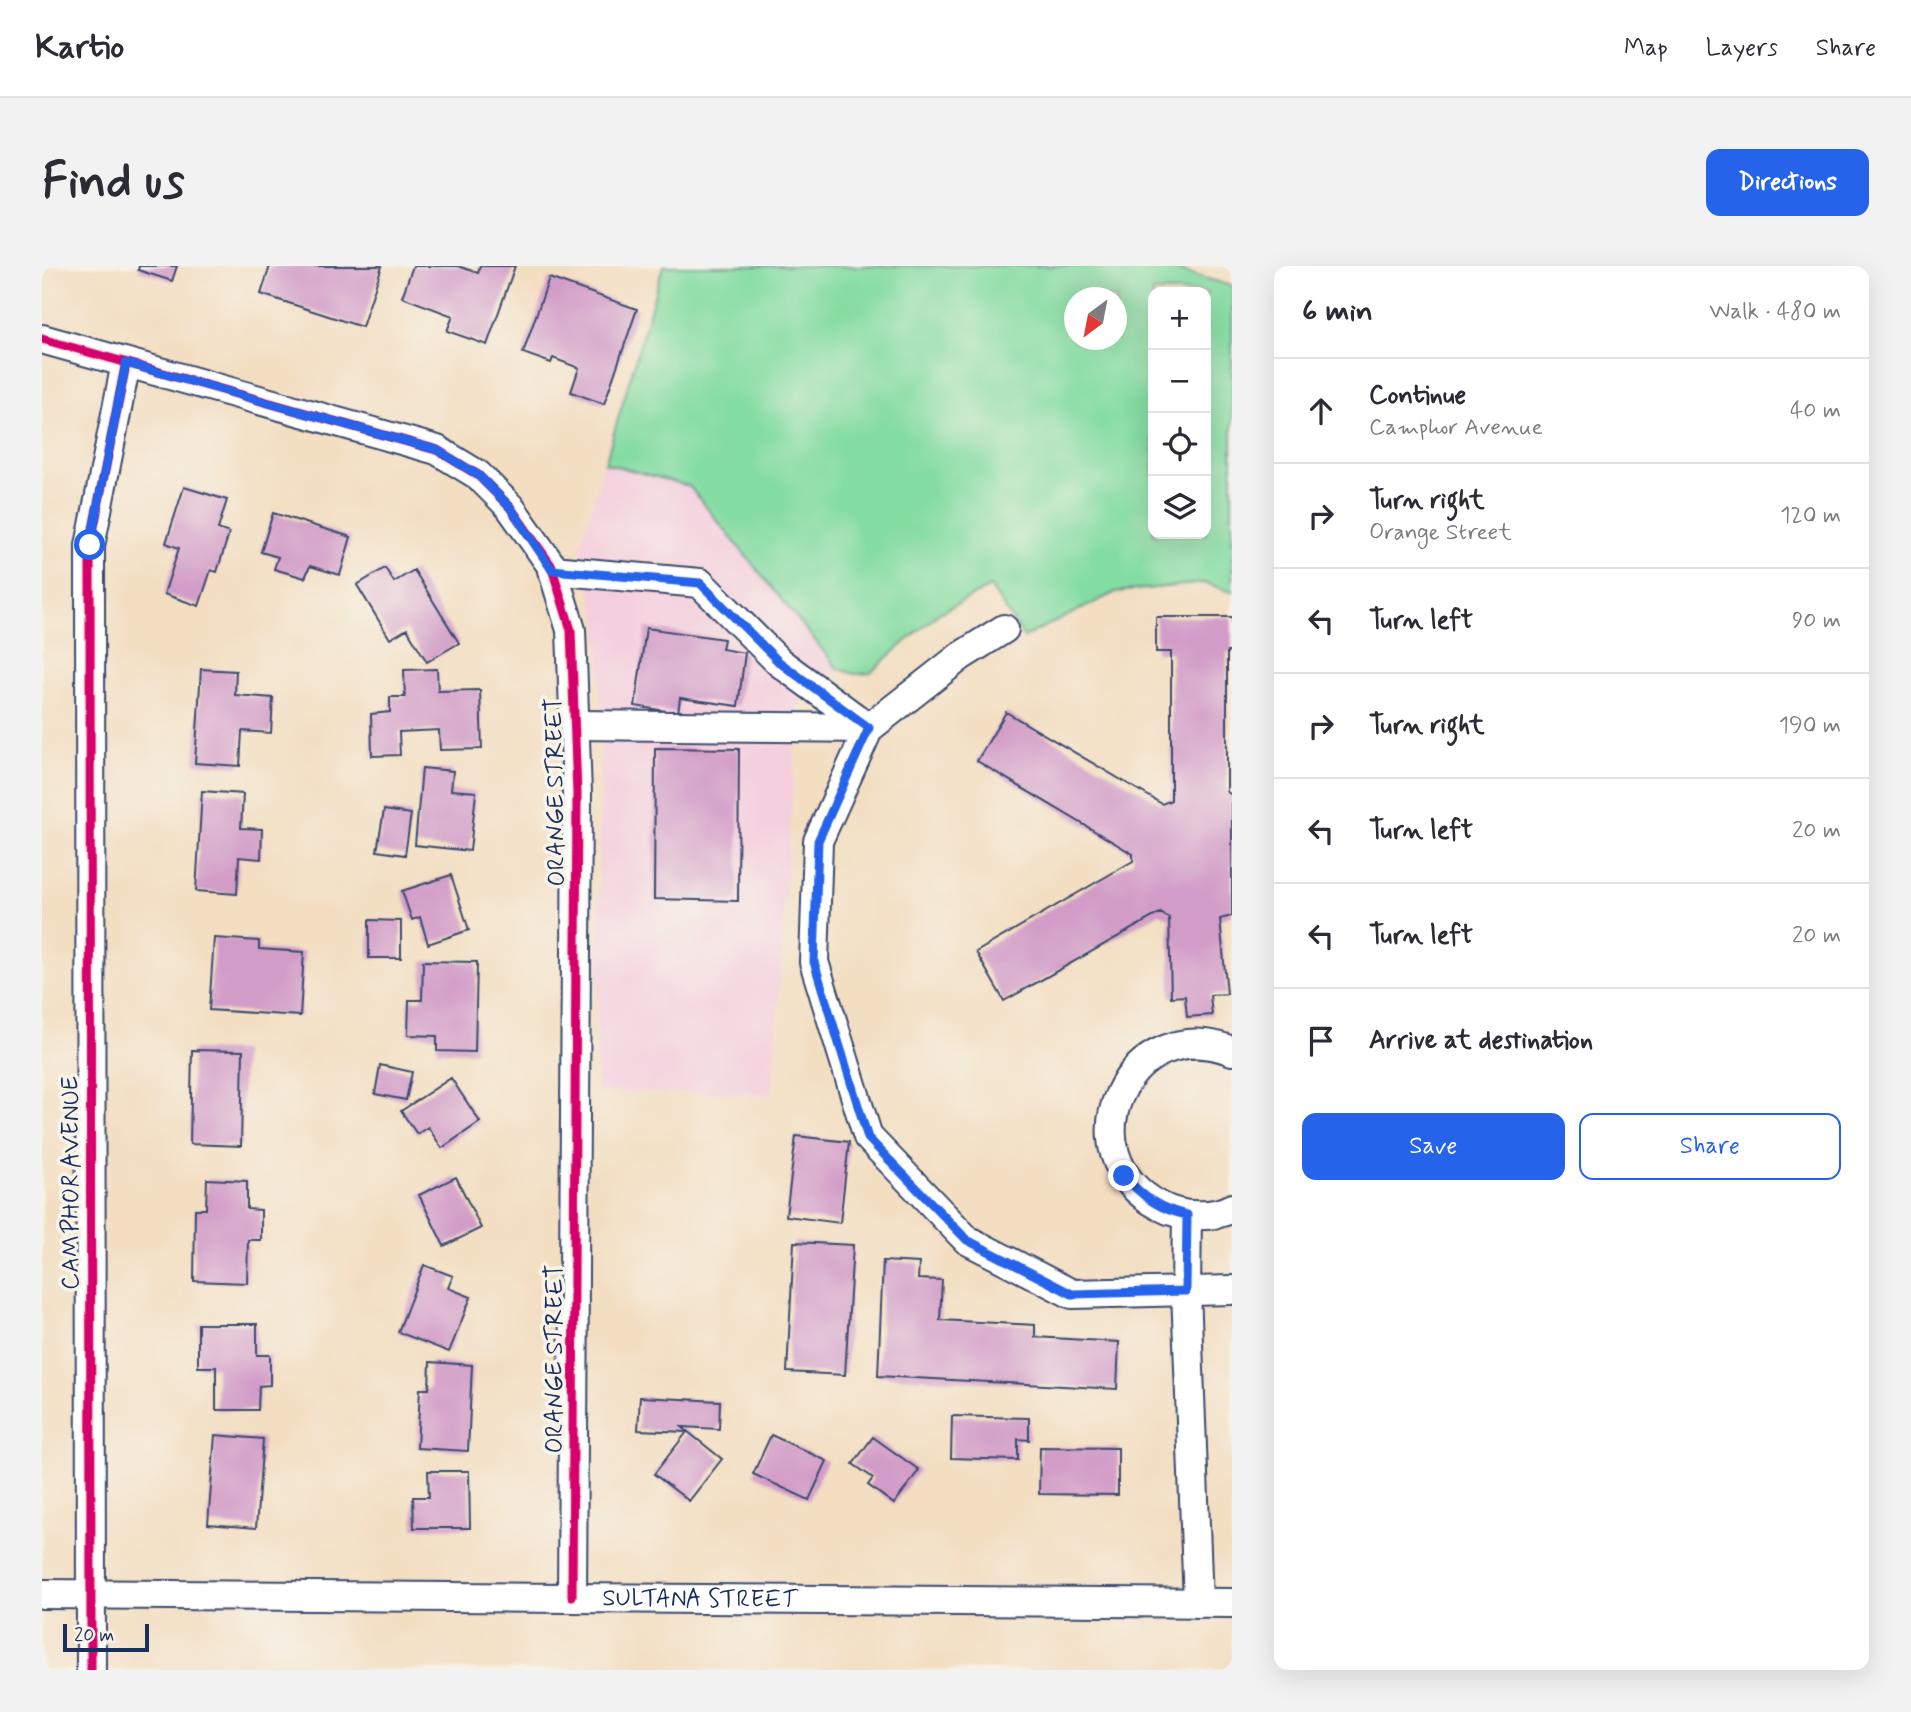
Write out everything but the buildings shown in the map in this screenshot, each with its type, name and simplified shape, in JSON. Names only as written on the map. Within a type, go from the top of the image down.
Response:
[{"type":"street","name":"ORANGE STREET","points":[[42,339],[437,450],[478,475],[510,507],[552,570],[571,630],[577,793],[572,1596]]},
{"type":"street","name":"CAMPHOR AVENUE","points":[[91,1670],[90,545],[126,363]]},
{"type":"street","points":[[552,570],[700,583],[779,662],[869,728]]},
{"type":"street","points":[[1004,629],[961,656],[869,728],[818,841],[814,962],[868,1138],[967,1240],[1072,1294],[1232,1290]]},
{"type":"street","points":[[575,725],[869,728]]},
{"type":"street","points":[[1232,1051],[1215,1045],[1186,1044],[1158,1052],[1135,1069],[1119,1092],[1111,1120],[1113,1149],[1124,1176],[1143,1198],[1169,1211],[1187,1215],[1225,1212],[1232,1208]]},
{"type":"street","points":[[1187,1215],[1186,1291],[1198,1603]]},
{"type":"street","name":"SULTANA STREET","points":[[42,1594],[1232,1603]]},
{"type":"shaded area","points":[[605,463],[689,486],[838,669],[798,706],[772,1094],[596,1092],[601,699],[598,623],[580,547]]},
{"type":"green space","points":[[663,266],[1163,266],[1232,286],[1232,592],[1205,583],[1116,592],[1024,637],[990,587],[939,613],[870,673],[855,674],[838,669],[689,486],[605,463]]},
{"type":"cycle path","points":[[42,339],[437,450],[478,475],[510,507],[551,565],[571,630],[577,794],[572,1596]]},
{"type":"cycle path","points":[[91,1670],[90,546],[126,363]]},
{"type":"route","points":[[90,545],[126,363],[437,450],[478,475],[510,507],[552,570],[700,583],[779,662],[869,728],[818,841],[814,962],[868,1138],[967,1240],[1072,1294],[1186,1291],[1187,1215],[1169,1211],[1143,1198],[1124,1176]]}]
